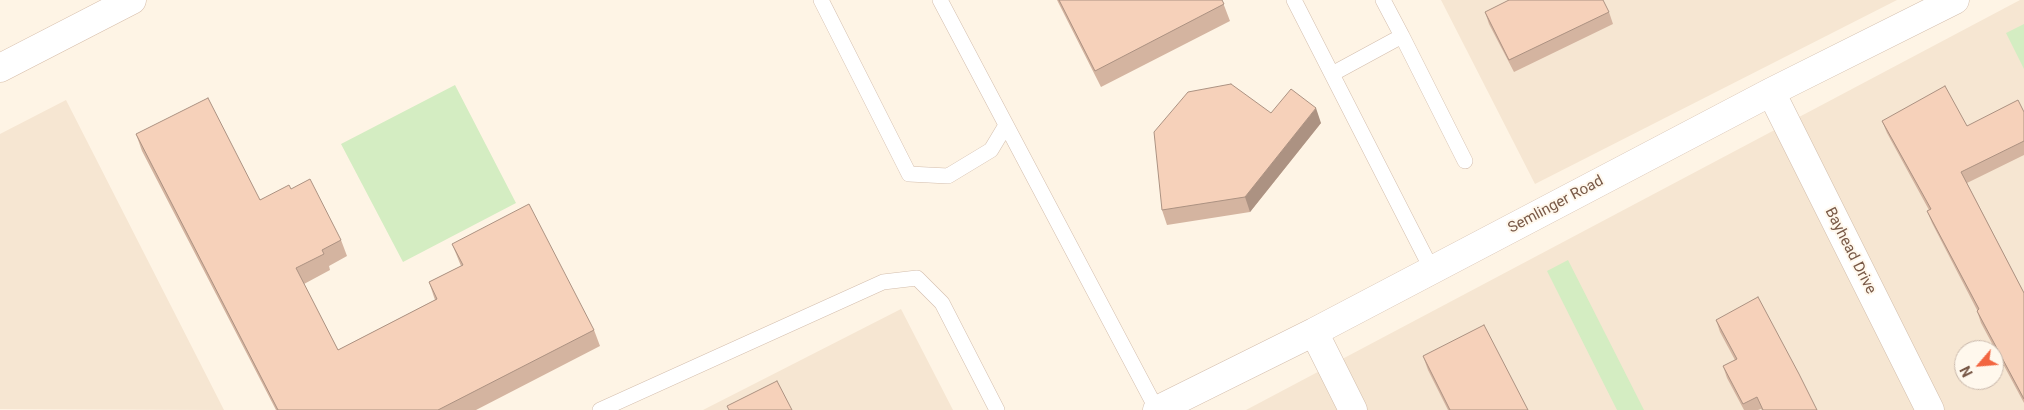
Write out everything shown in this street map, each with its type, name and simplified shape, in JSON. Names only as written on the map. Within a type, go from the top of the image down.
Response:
[{"type":"street","points":[[0,68],[132,0]]},
{"type":"street","name":"Semlinger Road","points":[[1157,410],[1314,332],[1771,92],[1955,0]]},
{"type":"street","name":"Bayhead Drive","points":[[1771,92],[1930,410]]},
{"type":"street","points":[[1314,332],[1353,410]]},
{"type":"lane","points":[[821,0],[909,174],[948,176],[991,150],[1006,125]]},
{"type":"lane","points":[[940,0],[1157,410]]},
{"type":"lane","points":[[1294,0],[1432,270]]},
{"type":"lane","points":[[1383,0],[1466,161]]},
{"type":"lane","points":[[1332,74],[1402,36]]},
{"type":"lane","points":[[600,410],[883,282],[917,278],[942,303],[997,410]]},
{"type":"shaded area","points":[[1441,0],[1897,0],[1535,184]]},
{"type":"shaded area","points":[[2020,0],[2024,0],[2024,410],[1246,410]]},
{"type":"shaded area","points":[[66,100],[224,410],[0,409],[0,134]]},
{"type":"shaded area","points":[[901,309],[953,410],[703,410]]},
{"type":"green space","points":[[2024,24],[2024,69],[2006,33]]},
{"type":"green space","points":[[455,85],[516,203],[403,262],[341,144]]},
{"type":"green space","points":[[1568,260],[1644,410],[1617,410],[1547,271]]},
{"type":"building","points":[[1059,0],[1222,0],[1224,4],[1095,71]]},
{"type":"building","points":[[1509,0],[1603,0],[1609,12],[1509,60],[1485,12]]},
{"type":"building","points":[[1231,84],[1271,113],[1291,89],[1316,108],[1245,197],[1162,210],[1154,132],[1188,92]]},
{"type":"building","points":[[1945,86],[1967,126],[2018,100],[2024,112],[2024,141],[1961,172],[2024,293],[2024,399],[2004,362],[2004,340],[1992,340],[1977,311],[1979,309],[1927,211],[1931,209],[1882,121]]},
{"type":"building","points":[[208,98],[260,200],[289,185],[291,189],[310,179],[341,240],[322,250],[324,254],[296,268],[338,350],[437,299],[429,282],[463,265],[452,244],[529,204],[594,330],[438,410],[278,410],[136,134]]},
{"type":"building","points":[[1758,297],[1817,410],[1763,410],[1757,397],[1743,404],[1723,366],[1737,359],[1716,320]]},
{"type":"building","points":[[1484,325],[1528,410],[1450,410],[1423,356]]},
{"type":"building","points":[[777,381],[792,410],[729,410],[727,406]]}]
